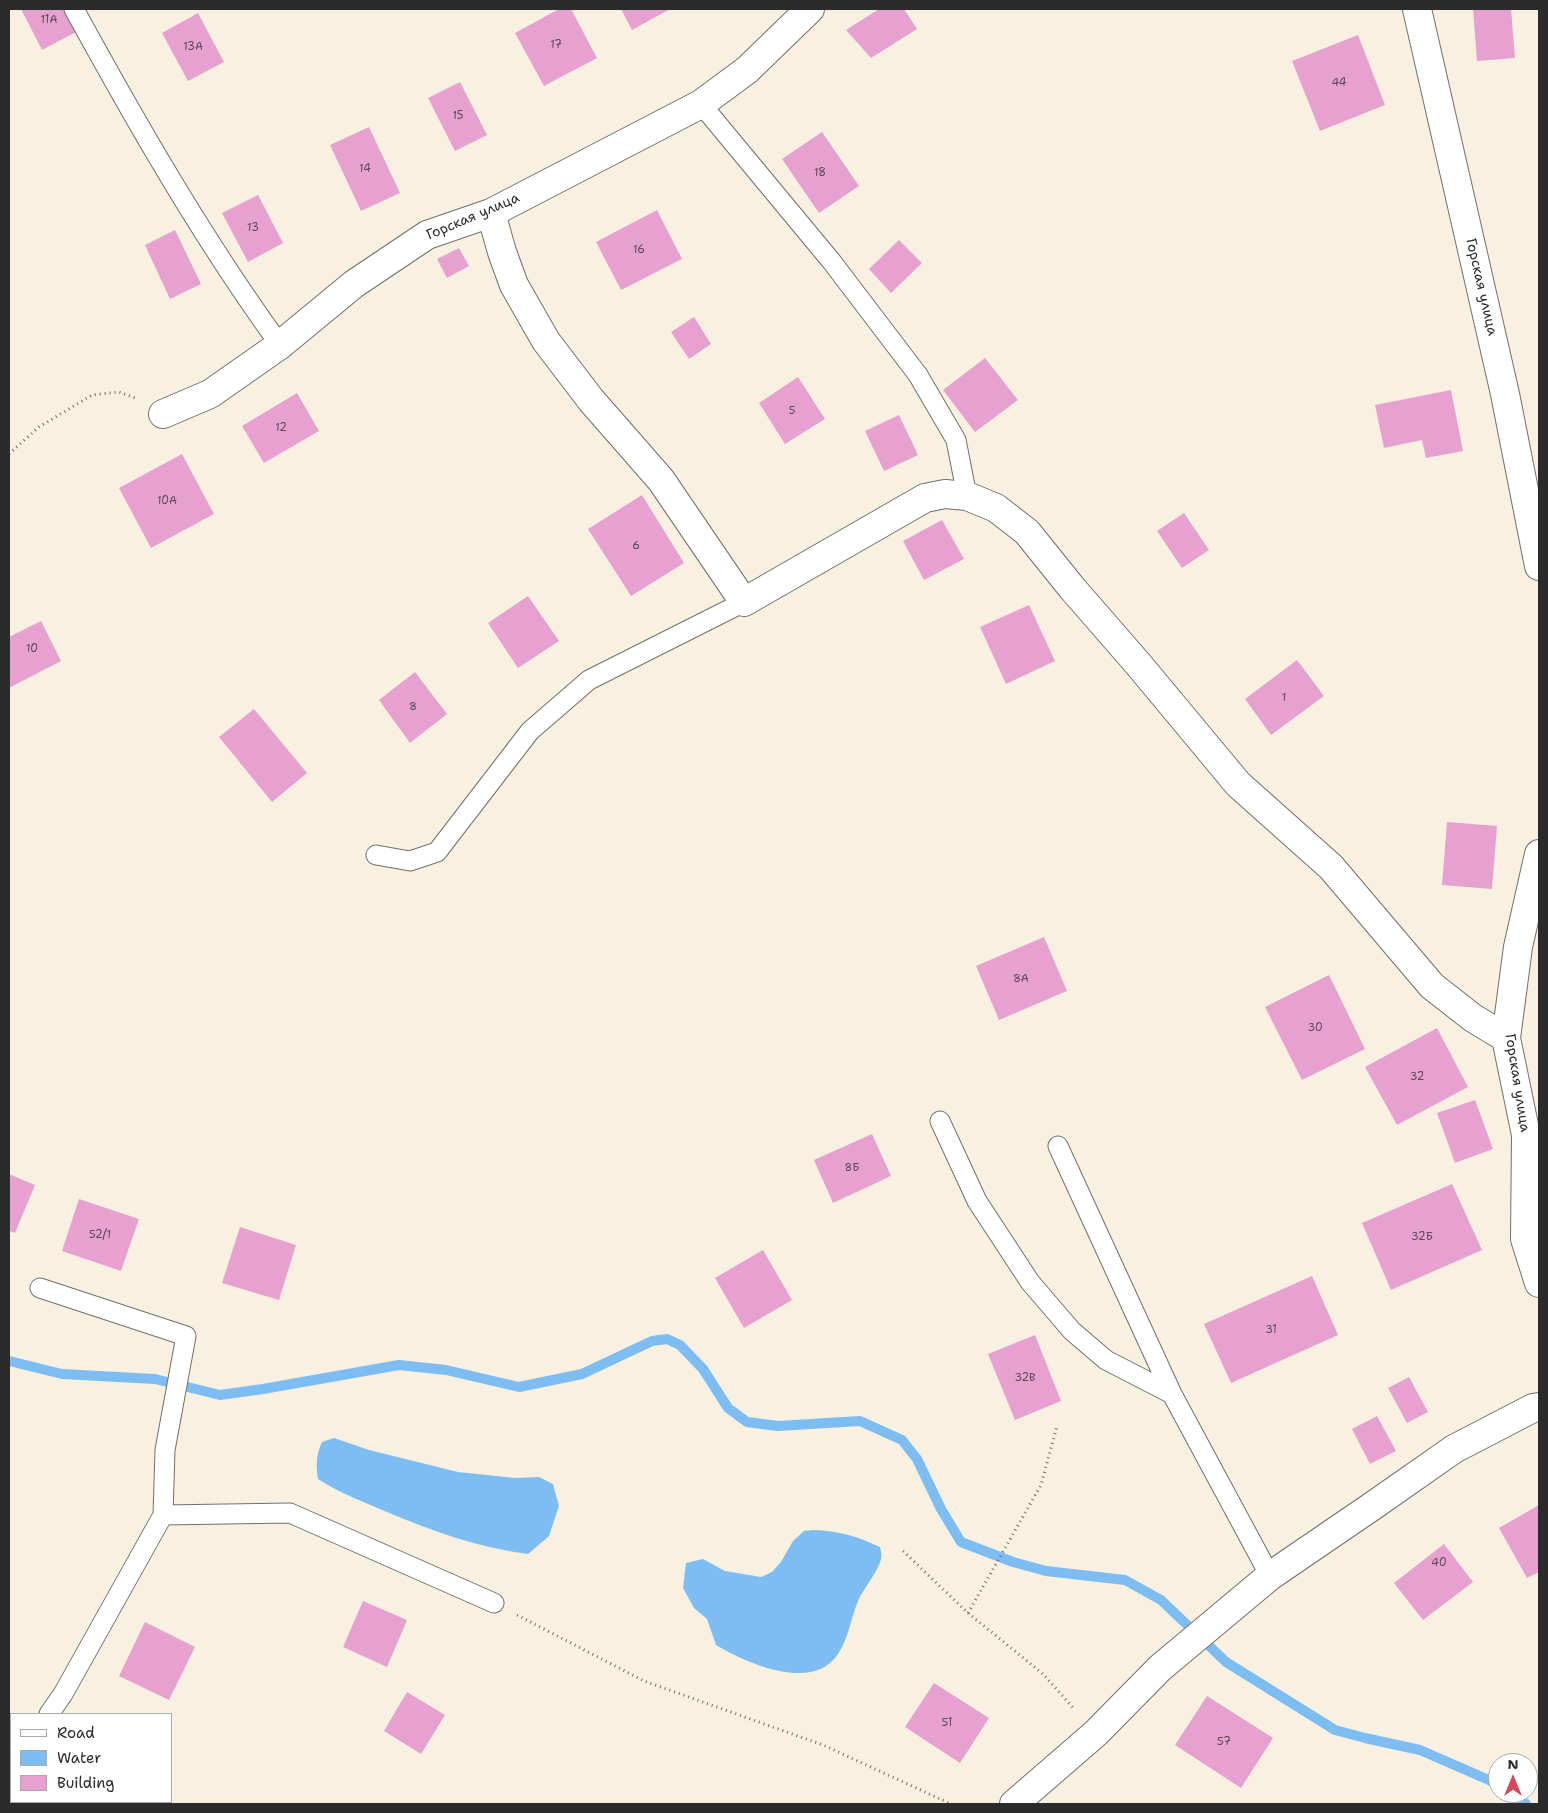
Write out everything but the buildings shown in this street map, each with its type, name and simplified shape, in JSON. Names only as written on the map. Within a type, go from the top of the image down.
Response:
[{"type":"street","name":"Горская улица","points":[[163,414],[210,394],[280,345],[354,284],[427,235],[491,213],[701,104],[747,70],[810,9]]},
{"type":"street","name":"Горская улица","points":[[1417,9],[1495,349],[1539,566]]},
{"type":"street","points":[[491,213],[514,285],[546,342],[591,400],[661,480],[744,602],[925,498],[945,494],[967,496],[996,508],[1028,532],[1072,588],[1238,784],[1331,867],[1432,986],[1473,1018],[1506,1038]]},
{"type":"street","name":"Горская улица","points":[[1539,854],[1518,947],[1506,1038],[1526,1135],[1525,1238],[1539,1282]]},
{"type":"street","points":[[1014,1804],[1096,1733],[1160,1668],[1270,1576],[1454,1449],[1539,1406]]},
{"type":"lane","points":[[74,9],[171,179],[246,298],[280,345]]},
{"type":"lane","points":[[701,104],[832,262],[918,375],[956,440],[967,496]]},
{"type":"lane","points":[[376,855],[410,861],[437,852],[530,731],[589,680],[744,602]]},
{"type":"lane","points":[[940,1121],[977,1202],[1030,1282],[1072,1331],[1106,1360],[1172,1394]]},
{"type":"lane","points":[[1058,1146],[1172,1394],[1270,1576]]},
{"type":"lane","points":[[40,1288],[186,1336],[165,1450],[163,1515],[50,1713]]},
{"type":"lane","points":[[163,1515],[290,1513],[494,1603]]},
{"type":"path","points":[[9,454],[39,427],[92,395],[119,392],[142,401],[163,414]]},
{"type":"path","points":[[968,1613],[1041,1484],[1057,1426]]},
{"type":"path","points":[[903,1551],[968,1613],[1044,1674],[1096,1733]]},
{"type":"path","points":[[494,1603],[644,1681],[823,1745],[951,1804]]},
{"type":"water","points":[[334,1438],[369,1450],[458,1472],[515,1478],[539,1477],[553,1484],[559,1506],[549,1536],[528,1554],[492,1548],[438,1532],[352,1497],[318,1479],[317,1460],[320,1447],[322,1442]]},
{"type":"water","points":[[813,1530],[855,1537],[880,1547],[881,1550],[880,1563],[859,1599],[845,1641],[838,1654],[827,1666],[813,1672],[796,1673],[761,1666],[716,1645],[707,1619],[694,1608],[683,1588],[686,1563],[703,1559],[725,1571],[761,1577],[772,1572],[781,1562],[793,1541],[804,1531]]},
{"type":"waterway","points":[[9,1361],[62,1374],[155,1379],[220,1395],[399,1365],[446,1370],[519,1387],[582,1374],[652,1341],[667,1339],[680,1345],[703,1369],[728,1408],[747,1422],[778,1426],[860,1421],[902,1440],[917,1459],[941,1509],[961,1542],[1013,1562],[1046,1571],[1125,1580],[1161,1600],[1226,1662],[1335,1730],[1420,1750],[1488,1780]]}]
